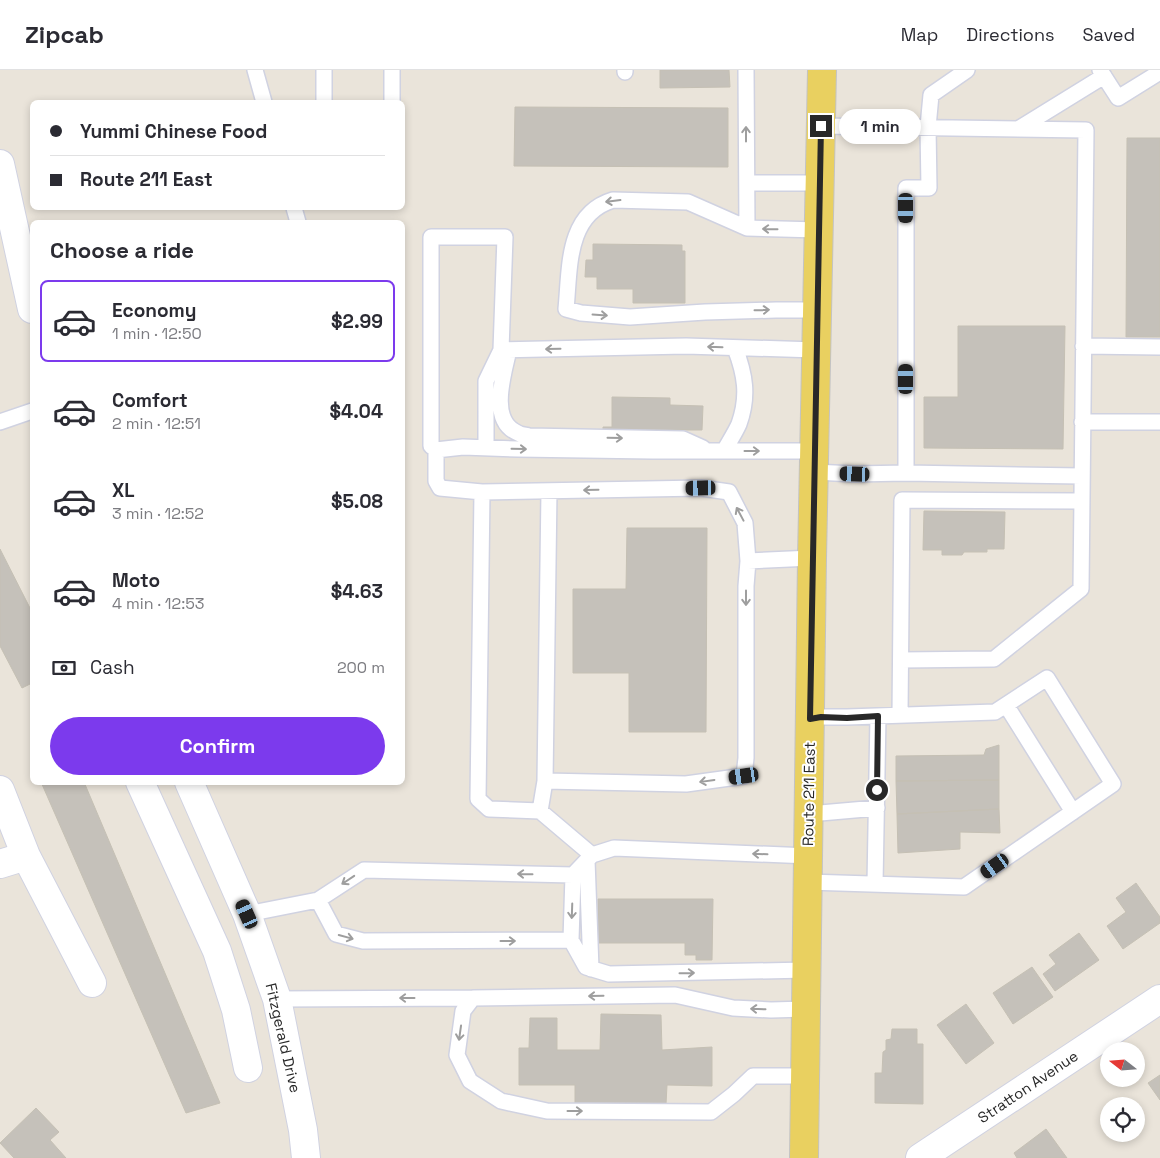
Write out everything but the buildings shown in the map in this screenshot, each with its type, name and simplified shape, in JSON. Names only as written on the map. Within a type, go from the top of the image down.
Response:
[{"type":"main road","name":"Route 211 East","points":[[804,1158],[812,558],[822,70]]},
{"type":"street","points":[[0,164],[30,300]]},
{"type":"street","points":[[141,785],[217,951],[236,1010],[248,1068]]},
{"type":"street","name":"Fitzgerald Drive","points":[[190,785],[247,914],[277,999],[303,1130],[306,1158]]},
{"type":"street","points":[[0,790],[26,856],[92,983]]},
{"type":"street","points":[[0,864],[26,856]]},
{"type":"street","name":"Stratton Avenue","points":[[920,1158],[1160,999]]},
{"type":"lane","points":[[255,70],[263,100]]},
{"type":"lane","points":[[324,70],[324,100]]},
{"type":"lane","points":[[392,70],[392,100]]},
{"type":"lane","points":[[746,70],[747,228]]},
{"type":"lane","points":[[906,473],[906,188],[929,188],[928,127],[931,95],[966,70]]},
{"type":"lane","points":[[1018,129],[1102,73],[1118,98],[1160,72]]},
{"type":"lane","points":[[821,126],[1086,130],[1080,589],[994,659],[901,660]]},
{"type":"lane","points":[[746,183],[820,184]]},
{"type":"lane","points":[[817,310],[705,312],[630,317],[581,314],[566,309],[575,237],[581,224],[592,211],[604,203],[613,200],[688,202],[747,228],[819,230]]},
{"type":"lane","points":[[717,451],[683,440],[529,436],[517,433],[509,427],[501,412],[500,396],[505,350],[506,237],[431,237],[431,446],[436,450],[463,447],[717,451],[814,462],[855,474],[1082,476]]},
{"type":"lane","points":[[505,350],[686,346],[816,350]]},
{"type":"lane","points":[[1083,346],[1160,347]]},
{"type":"lane","points":[[717,451],[739,425],[746,398],[742,367],[735,348]]},
{"type":"lane","points":[[486,448],[486,380],[505,350]]},
{"type":"lane","points":[[0,422],[30,412]]},
{"type":"lane","points":[[1082,422],[1160,422]]},
{"type":"lane","points":[[436,450],[436,481],[440,488],[482,492],[701,488],[728,492],[745,523],[748,561],[746,586],[746,758],[744,776],[686,784],[545,781]]},
{"type":"lane","points":[[540,811],[545,781],[549,491]]},
{"type":"lane","points":[[482,492],[478,799],[489,809],[540,811],[590,858],[590,969]]},
{"type":"lane","points":[[900,715],[902,500],[1082,501]]},
{"type":"lane","points":[[748,561],[812,558]]},
{"type":"lane","points":[[808,882],[964,887],[1113,784],[1047,678],[995,712],[847,718],[821,717],[810,719]]},
{"type":"lane","points":[[1006,705],[1073,812]]},
{"type":"lane","points":[[875,884],[878,716]]},
{"type":"lane","points":[[809,814],[877,808]]},
{"type":"lane","points":[[807,970],[609,974],[586,967],[571,940],[573,875],[590,858],[614,848],[808,856]]},
{"type":"lane","points":[[247,914],[318,900],[364,870],[573,875]]},
{"type":"lane","points":[[318,900],[336,934],[363,942],[571,940]]},
{"type":"lane","points":[[277,999],[675,995],[733,1008],[806,1009]]},
{"type":"lane","points":[[473,998],[463,1011],[457,1055],[470,1080],[501,1101],[548,1111],[711,1112],[753,1076],[806,1076]]},
{"type":"route","points":[[821,126],[810,719],[821,717],[878,716],[877,790]]}]
